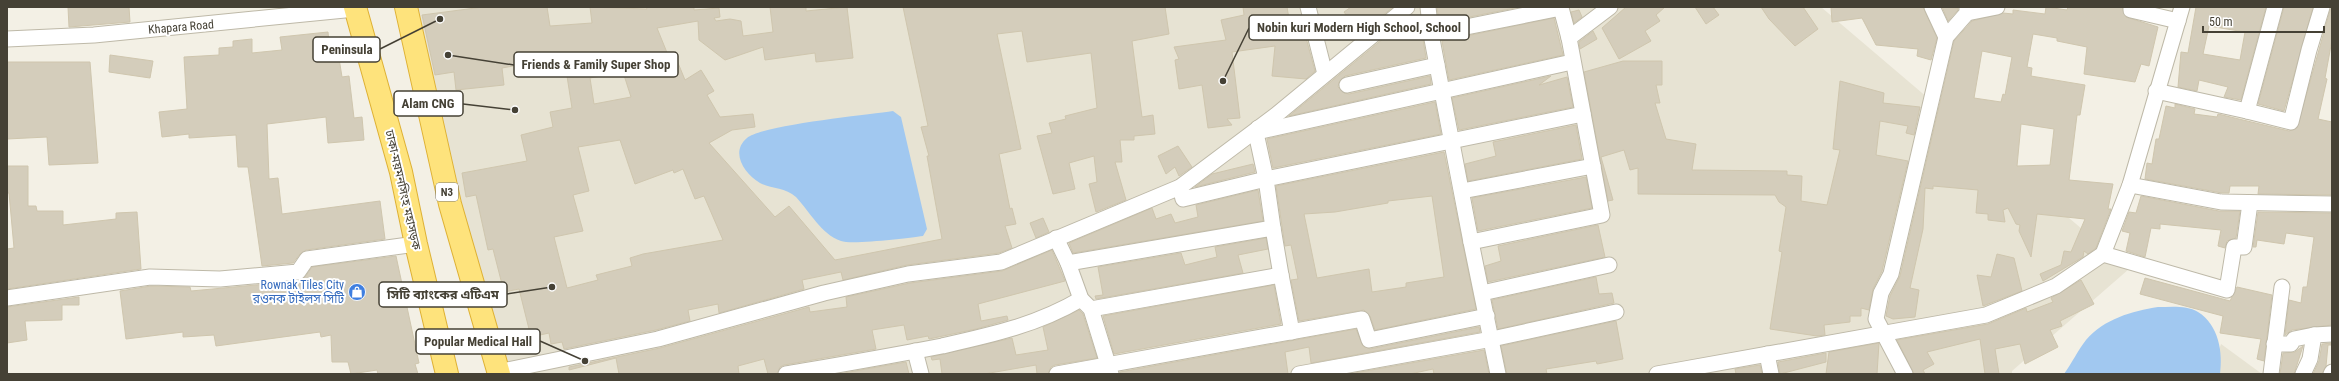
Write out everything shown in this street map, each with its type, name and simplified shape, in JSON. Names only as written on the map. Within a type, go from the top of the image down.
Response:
[{"type":"highway","name":"N3","points":[[406,7],[450,204],[498,373]]},
{"type":"highway","name":"ঢাকা-ময়মনসিংহ মহাসড়ক","points":[[355,8],[401,172],[416,244],[447,374]]},
{"type":"street","points":[[1308,7],[1325,74]]},
{"type":"street","points":[[498,373],[658,339],[824,292],[908,274],[1001,262],[1180,187],[1257,130],[1407,7]]},
{"type":"street","points":[[1428,7],[1431,34],[1453,141],[1470,242],[1492,339],[1498,374]]},
{"type":"street","points":[[1569,38],[1610,7]]},
{"type":"street","points":[[1932,7],[1946,37]]},
{"type":"street","points":[[1905,374],[1876,318],[1881,293],[1891,274],[1946,37],[1967,10],[1997,7]]},
{"type":"street","points":[[1657,374],[1708,369],[1767,354],[1986,315],[2056,286],[2103,254],[2130,184],[2156,91],[2180,14],[2130,10],[2131,7]]},
{"type":"street","points":[[2247,112],[2275,7]]},
{"type":"street","points":[[2156,91],[2291,122],[2322,7]]},
{"type":"street","name":"Khapara Road","points":[[7,39],[94,35],[355,8]]},
{"type":"street","points":[[1431,34],[1561,8],[1569,38],[1572,62],[1602,215],[1470,242]]},
{"type":"street","points":[[1257,130],[1572,62]]},
{"type":"street","points":[[1347,85],[1437,65]]},
{"type":"street","points":[[1180,187],[1183,199],[1266,179],[1583,114]]},
{"type":"street","points":[[1257,130],[1292,332]]},
{"type":"street","points":[[1462,191],[1593,166]]},
{"type":"street","points":[[2130,184],[2221,202],[2332,204]]},
{"type":"street","points":[[2103,254],[2227,290],[2234,247],[2244,247],[2250,203]]},
{"type":"street","points":[[1068,263],[1273,228]]},
{"type":"street","points":[[1056,238],[1086,304],[1110,370]]},
{"type":"street","points":[[7,298],[150,277],[220,279],[298,272],[307,259],[416,244]]},
{"type":"street","points":[[1482,293],[1609,265]]},
{"type":"street","points":[[786,374],[915,351],[1004,332],[1058,312],[1086,304],[1281,275]]},
{"type":"street","points":[[2272,374],[2274,344],[2282,287]]},
{"type":"street","points":[[1299,374],[1492,339],[1616,312]]},
{"type":"street","points":[[1057,374],[1110,370],[1362,319],[1369,340],[1487,316]]},
{"type":"street","points":[[2274,344],[2291,344],[2294,338],[2332,334]]},
{"type":"street","points":[[2303,374],[2310,359],[2314,335]]},
{"type":"street","points":[[915,351],[921,374]]},
{"type":"street","points":[[1767,354],[1771,374]]},
{"type":"shaded area","points":[[408,7],[1821,7],[2129,269],[2012,371],[2012,374],[502,374]]},
{"type":"shaded area","points":[[2221,344],[2262,374],[2211,374]]},
{"type":"water","points":[[893,111],[901,117],[927,229],[923,236],[868,242],[847,242],[834,238],[816,222],[792,194],[787,191],[760,183],[754,179],[744,168],[739,156],[742,144],[747,138],[757,133],[793,125]]},
{"type":"water","points":[[2158,307],[2189,308],[2198,312],[2211,324],[2220,349],[2220,374],[2064,374],[2086,340],[2101,327],[2119,317]]},
{"type":"building","points":[[68,7],[129,7],[130,22],[69,27]]},
{"type":"building","points":[[483,7],[547,7],[550,26],[592,23],[590,7],[647,9],[646,7],[694,7],[694,10],[719,8],[720,17],[714,18],[716,21],[730,19],[741,21],[743,36],[773,32],[770,7],[806,7],[806,11],[847,7],[853,58],[816,62],[815,53],[765,60],[763,47],[725,60],[699,40],[698,21],[657,28],[670,60],[676,58],[685,80],[701,70],[714,91],[707,95],[720,117],[753,114],[755,127],[732,130],[709,143],[775,217],[789,206],[835,260],[942,239],[927,156],[929,156],[921,127],[928,126],[903,7],[1165,7],[1169,34],[1132,41],[1142,117],[1153,115],[1155,134],[1134,136],[1134,140],[1120,140],[1122,162],[1115,162],[1126,200],[1096,212],[1089,184],[1097,182],[1094,156],[1069,163],[1075,189],[1053,194],[1037,136],[1052,133],[1049,123],[1066,119],[1065,116],[1097,108],[1091,53],[1027,62],[1022,31],[997,34],[1021,149],[999,154],[1010,209],[1012,208],[1016,224],[1005,226],[1012,248],[999,253],[907,265],[843,280],[841,272],[802,280],[804,289],[719,313],[718,304],[688,310],[690,321],[656,330],[564,349],[562,342],[551,344],[549,333],[531,337],[519,289],[504,292],[493,249],[488,250],[476,195],[466,197],[462,173],[527,161],[521,135],[553,127],[550,112],[572,108],[564,57],[502,68],[504,85],[456,90],[454,72],[435,75],[422,15]],"holes":[[[623,72],[631,97],[594,104],[590,78]],[[620,140],[635,184],[673,170],[674,173],[683,169],[695,199],[704,196],[723,240],[643,254],[630,258],[632,266],[596,275],[598,280],[567,288],[554,237],[583,231],[573,195],[589,191],[578,147]]]},
{"type":"building","points":[[1243,7],[1287,7],[1292,36],[1305,34],[1315,71],[1306,79],[1272,76],[1275,46],[1232,52],[1240,118],[1227,119],[1232,125],[1208,128],[1202,85],[1179,89],[1175,60],[1179,59],[1174,47],[1226,40],[1221,20],[1244,15]]},
{"type":"building","points":[[1351,7],[1393,7],[1360,34],[1344,12]]},
{"type":"building","points":[[1437,7],[1520,7],[1439,23]]},
{"type":"building","points":[[1626,7],[1665,7],[1656,15],[1660,21],[1645,31],[1651,41],[1619,59],[1602,28]]},
{"type":"building","points":[[1695,7],[1713,7],[1719,15],[1706,24]]},
{"type":"building","points":[[1761,7],[1803,7],[1818,29],[1795,46],[1769,19]]},
{"type":"building","points":[[1831,7],[1923,7],[1937,38],[1931,60],[1917,56],[1918,49],[1876,45],[1862,18],[1832,22]]},
{"type":"building","points":[[1942,7],[1958,8],[1958,10],[1948,21]]},
{"type":"building","points":[[2046,7],[2067,10],[2068,7],[2122,7],[2126,17],[2158,27],[2149,66],[2141,64],[2135,82],[2084,74],[2087,47],[2057,41],[2057,38],[2033,34],[2027,67],[2032,68],[2031,76],[2085,85],[2080,115],[2077,115],[2069,180],[2113,184],[2108,209],[2111,209],[2096,248],[2088,254],[2084,251],[2083,257],[2043,281],[2040,274],[2061,265],[2064,251],[2071,252],[2085,219],[2037,214],[2031,257],[2019,231],[2020,225],[2016,224],[2008,208],[2003,210],[2005,222],[1988,220],[1988,214],[1976,213],[1978,190],[1933,186],[1933,189],[1925,188],[1923,229],[1910,288],[1919,290],[1915,317],[1893,319],[1886,316],[1890,296],[1900,276],[1954,41],[1972,21],[2003,13],[2013,14],[2013,10],[2045,14]],"holes":[[[1982,51],[2012,57],[2005,95],[2003,94],[2001,102],[1974,98]],[[2021,124],[2054,129],[2050,165],[2017,166]]]},
{"type":"building","points":[[2196,7],[2266,7],[2241,100],[2224,97],[2228,87],[2199,80],[2197,91],[2178,87],[2181,52],[2188,53]],"holes":[[[2209,26],[2245,32],[2240,60],[2203,54]]]},
{"type":"building","points":[[2284,7],[2313,7],[2284,111],[2258,104]]},
{"type":"building","points":[[2331,7],[2332,40],[2325,78],[2327,79],[2318,119],[2332,122],[2332,195],[2258,194],[2259,186],[2230,186],[2229,193],[2222,193],[2145,179],[2147,163],[2152,164],[2156,139],[2159,139],[2166,106],[2175,108],[2175,104],[2195,109],[2194,114],[2217,117],[2218,114],[2289,131],[2297,128]]},
{"type":"building","points":[[1579,10],[1582,17],[1574,23],[1571,12]]},
{"type":"building","points":[[1554,18],[1563,55],[1449,80],[1442,41]]},
{"type":"building","points":[[1406,20],[1409,24],[1420,20],[1426,58],[1345,76],[1339,82],[1338,87],[1344,93],[1349,94],[1430,76],[1431,84],[1289,116]]},
{"type":"building","points":[[1593,31],[1597,39],[1580,49],[1579,42]]},
{"type":"building","points":[[328,32],[330,53],[338,52],[342,77],[349,76],[354,118],[362,117],[364,140],[328,143],[326,117],[267,124],[269,179],[278,178],[282,214],[380,201],[385,239],[306,250],[300,254],[293,263],[262,266],[248,167],[238,167],[236,135],[189,138],[189,134],[162,137],[159,112],[187,109],[184,57],[219,55],[219,48],[233,47],[233,41],[252,39],[252,53],[282,50],[280,37]]},
{"type":"building","points":[[110,55],[153,61],[150,78],[109,72]]},
{"type":"building","points":[[1623,61],[1662,61],[1662,85],[1656,85],[1660,103],[1655,103],[1666,139],[1696,144],[1692,170],[1787,171],[1787,175],[1802,176],[1801,201],[1827,205],[1840,150],[1833,149],[1840,81],[1884,93],[1883,103],[1920,107],[1914,135],[1906,133],[1908,126],[1880,121],[1876,155],[1908,161],[1882,271],[1873,289],[1869,310],[1861,308],[1861,316],[1850,316],[1850,322],[1824,325],[1825,335],[1817,336],[1770,329],[1782,252],[1779,251],[1786,207],[1779,202],[1775,195],[1638,194],[1638,168],[1630,170],[1624,150],[1601,157],[1613,200],[1608,201],[1584,72]]},
{"type":"building","points":[[7,62],[90,62],[98,163],[49,165],[47,137],[7,139]]},
{"type":"building","points":[[1551,76],[1539,85],[1567,77],[1573,107],[1459,130],[1452,98]]},
{"type":"building","points":[[1435,102],[1441,134],[1273,168],[1267,139]]},
{"type":"building","points":[[1576,125],[1582,159],[1468,181],[1465,164],[1496,156],[1493,142]]},
{"type":"building","points":[[1178,146],[1192,167],[1179,176],[1175,167],[1166,174],[1158,156]]},
{"type":"building","points":[[1444,152],[1476,309],[1375,330],[1370,316],[1364,310],[1299,321],[1291,280],[1298,279],[1291,245],[1285,246],[1276,186]],"holes":[[[1432,196],[1444,277],[1406,283],[1406,287],[1372,292],[1369,269],[1317,278],[1304,214],[1335,212],[1388,203],[1388,201]]]},
{"type":"building","points":[[1253,164],[1255,172],[1195,187],[1212,174]]},
{"type":"building","points":[[7,166],[28,166],[28,206],[36,206],[37,211],[63,211],[63,225],[116,219],[116,213],[137,212],[141,269],[7,289],[7,249],[14,248],[9,193],[7,193]]},
{"type":"building","points":[[1586,177],[1592,208],[1478,231],[1472,198]]},
{"type":"building","points":[[1258,190],[1263,221],[1073,253],[1069,243],[1152,208],[1156,219],[1171,214],[1175,223],[1198,217],[1196,205]]},
{"type":"building","points":[[2141,196],[2219,211],[2240,211],[2236,238],[2227,241],[2225,248],[2218,246],[2221,230],[2160,224],[2160,229],[2151,228],[2145,257],[2126,251],[2130,233],[2122,231],[2129,212],[2136,213]]},
{"type":"building","points":[[2258,212],[2332,213],[2332,325],[2292,330],[2285,335],[2289,300],[2301,303],[2303,287],[2307,287],[2314,237],[2286,233],[2284,244],[2257,240],[2256,247],[2253,247]]},
{"type":"building","points":[[1043,218],[1049,232],[1036,238],[1030,223]]},
{"type":"building","points":[[1598,225],[1605,257],[1488,282],[1485,266],[1501,261],[1498,246]]},
{"type":"building","points":[[1266,238],[1268,249],[1238,255],[1243,273],[1096,299],[1095,296],[1103,295],[1098,267],[1181,253],[1185,265],[1217,257],[1215,247]]},
{"type":"building","points":[[1052,250],[1065,281],[978,304],[981,321],[1007,316],[1008,320],[976,329],[929,339],[928,336],[907,340],[904,325],[872,330],[876,349],[784,365],[780,367],[777,374],[768,374],[764,359],[738,366],[739,374],[619,374],[616,358],[569,370],[569,367],[660,348],[809,307],[810,312],[847,307],[846,297],[910,283],[1002,271]]},
{"type":"building","points":[[1997,254],[2014,258],[2022,291],[1983,306],[1977,275],[1991,277]]},
{"type":"building","points":[[396,256],[419,363],[415,364],[418,374],[378,374],[377,370],[351,374],[348,362],[332,362],[331,335],[321,337],[320,332],[216,346],[214,335],[183,337],[183,332],[126,339],[120,291],[151,286],[190,287],[191,291],[299,281],[305,277],[312,267]]},
{"type":"building","points":[[1596,277],[1599,294],[1612,293],[1614,303],[1498,329],[1492,300]]},
{"type":"building","points":[[2145,278],[2230,301],[2237,287],[2272,295],[2264,361],[2257,359],[2261,339],[2220,333],[2223,316],[2140,294]]},
{"type":"building","points":[[2081,280],[2094,304],[2060,321],[2062,326],[2050,330],[2058,347],[2025,364],[2020,344],[1995,349],[1999,374],[1985,374],[1980,339],[1927,352],[1934,364],[1923,370],[1925,374],[1914,374],[1897,340],[1988,324],[2026,308],[2027,312],[2053,302],[2051,298]]},
{"type":"building","points":[[1274,285],[1281,324],[1114,354],[1103,316]]},
{"type":"building","points":[[79,297],[79,305],[62,305],[62,320],[25,321],[27,340],[7,343],[7,307]]},
{"type":"building","points":[[1079,310],[1083,314],[1097,358],[1055,365],[1051,367],[1048,374],[1037,374],[1036,365],[984,374],[942,374],[940,359],[932,360],[931,357],[1012,338],[1016,355],[1048,350],[1043,327]]},
{"type":"building","points":[[1616,321],[1623,359],[1597,364],[1596,361],[1546,369],[1547,374],[1507,374],[1501,346]]},
{"type":"building","points":[[1479,327],[1480,332],[1311,363],[1309,347],[1285,352],[1288,374],[1120,374],[1120,372],[1356,329],[1363,346],[1370,349]]},
{"type":"building","points":[[1879,343],[1877,374],[1826,374],[1829,352]]},
{"type":"building","points":[[2332,343],[2332,345],[2328,345],[2326,366],[2322,374],[2313,374],[2319,361],[2322,344]]},
{"type":"building","points":[[2303,346],[2294,374],[2280,374],[2283,353],[2295,352]]},
{"type":"building","points":[[1484,350],[1489,374],[1434,374],[1433,369],[1410,374],[1349,374]]},
{"type":"building","points":[[1826,353],[1826,362],[1780,374],[1778,362]]},
{"type":"building","points":[[906,362],[909,374],[839,374],[866,369]]},
{"type":"building","points":[[1760,365],[1762,374],[1736,374],[1735,369]]},
{"type":"place","name":"Peninsula","points":[[440,19]]},
{"type":"place","name":"Friends & Family Super Shop","points":[[448,55]]},
{"type":"place","name":"Nobin kuri Modern High School, School","points":[[1223,81]]},
{"type":"place","name":"Alam CNG","points":[[515,110]]},
{"type":"place","name":"সিটি ব্যাংকের এটিএম","points":[[552,287]]},
{"type":"place","name":"Rownak Tiles City রওনক টাইলস সিটি","points":[[357,292]]},
{"type":"place","name":"Popular Medical Hall","points":[[585,361]]}]
